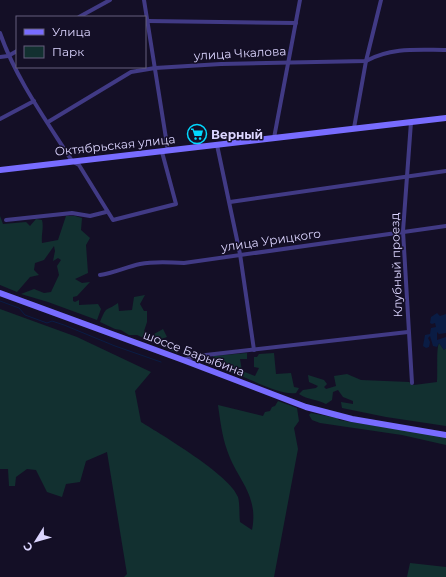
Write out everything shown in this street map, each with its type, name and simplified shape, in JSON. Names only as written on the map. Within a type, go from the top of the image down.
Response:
[{"type":"main road","name":"Октябрьская улица","points":[[0,170],[446,118]]},
{"type":"main road","name":"шоссе Барыбина","points":[[0,293],[306,407],[352,419],[446,435]]},
{"type":"street","points":[[81,16],[110,0]]},
{"type":"street","points":[[0,33],[8,56],[34,101],[72,161],[79,165],[106,212],[113,220],[176,204],[165,151],[155,68],[144,0]]},
{"type":"street","points":[[274,138],[300,0]]},
{"type":"street","points":[[354,128],[366,61],[381,0]]},
{"type":"street","points":[[148,21],[296,23]]},
{"type":"street","name":"улица Чкалова","points":[[48,122],[132,72],[155,68],[289,61],[366,61],[380,54],[395,50],[446,50]]},
{"type":"street","points":[[0,57],[8,56],[16,52]]},
{"type":"street","points":[[0,119],[34,101]]},
{"type":"street","name":"Клубный проезд","points":[[411,122],[403,231],[412,383]]},
{"type":"street","points":[[217,145],[240,254],[254,350]]},
{"type":"street","points":[[230,202],[446,171]]},
{"type":"street","points":[[6,220],[72,213],[90,216],[106,212]]},
{"type":"street","name":"улица Урицкого","points":[[100,275],[140,264],[164,262],[184,263],[446,226]]},
{"type":"street","points":[[183,360],[197,356],[408,332]]},
{"type":"green space","points":[[0,216],[3,224],[26,222],[30,226],[36,219],[42,220],[42,243],[58,240],[66,216],[82,218],[81,230],[90,238],[86,245],[88,273],[75,279],[82,283],[90,282],[77,296],[73,297],[73,301],[75,302],[79,300],[79,305],[98,304],[101,309],[97,320],[21,294],[34,289],[44,293],[51,292],[59,275],[57,266],[61,260],[58,258],[53,261],[55,251],[54,246],[44,260],[35,263],[34,270],[39,275],[30,277],[17,292],[0,285]]},
{"type":"green space","points":[[145,295],[140,304],[144,311],[147,311],[147,322],[144,331],[151,334],[151,338],[155,338],[154,334],[163,329],[167,337],[155,341],[177,349],[177,353],[137,335],[129,335],[121,330],[115,329],[100,322],[108,308],[118,303],[119,311],[132,310],[134,297]]},
{"type":"green space","points":[[0,309],[77,337],[151,372],[135,391],[141,422],[194,456],[222,478],[232,488],[238,497],[240,522],[252,530],[253,517],[250,497],[231,461],[227,450],[222,433],[218,405],[263,416],[265,412],[270,411],[272,407],[275,406],[278,401],[297,408],[299,421],[294,428],[298,449],[274,577],[124,577],[127,574],[107,452],[86,461],[80,482],[66,484],[62,497],[47,492],[36,470],[27,469],[16,477],[15,486],[9,486],[8,469],[0,469]]},
{"type":"green space","points":[[439,343],[444,350],[446,348],[446,426],[386,417],[342,408],[341,402],[353,404],[353,401],[343,397],[338,390],[333,392],[332,400],[326,404],[299,394],[303,390],[316,388],[318,386],[309,382],[308,375],[324,380],[327,384],[324,387],[326,389],[336,386],[334,376],[347,374],[361,380],[409,382],[414,385],[437,382]]},
{"type":"green space","points":[[247,353],[247,359],[240,359],[242,371],[255,376],[259,368],[254,367],[254,357],[257,357],[259,354],[274,353],[276,374],[291,373],[294,387],[299,388],[296,393],[281,392],[272,389],[230,372],[228,369],[206,362],[212,360],[213,356]]},
{"type":"green space","points":[[311,413],[337,418],[339,420],[446,437],[446,445],[402,435],[320,423],[312,420],[309,415]]},
{"type":"green space","points":[[410,563],[446,567],[446,577],[407,577]]},
{"type":"water","points":[[437,313],[440,316],[446,314],[446,333],[439,334],[437,332],[437,340],[446,337],[446,348],[444,350],[439,343],[437,347],[433,346],[430,336],[428,338],[430,342],[429,347],[426,348],[423,346],[425,335],[430,334],[431,328],[436,327],[435,323],[430,323],[431,317]]},
{"type":"waterway","points":[[0,301],[19,308],[25,315],[47,323],[52,321],[64,325],[115,346],[161,362]]},
{"type":"place","name":"Верный","points":[[197,134]]}]
